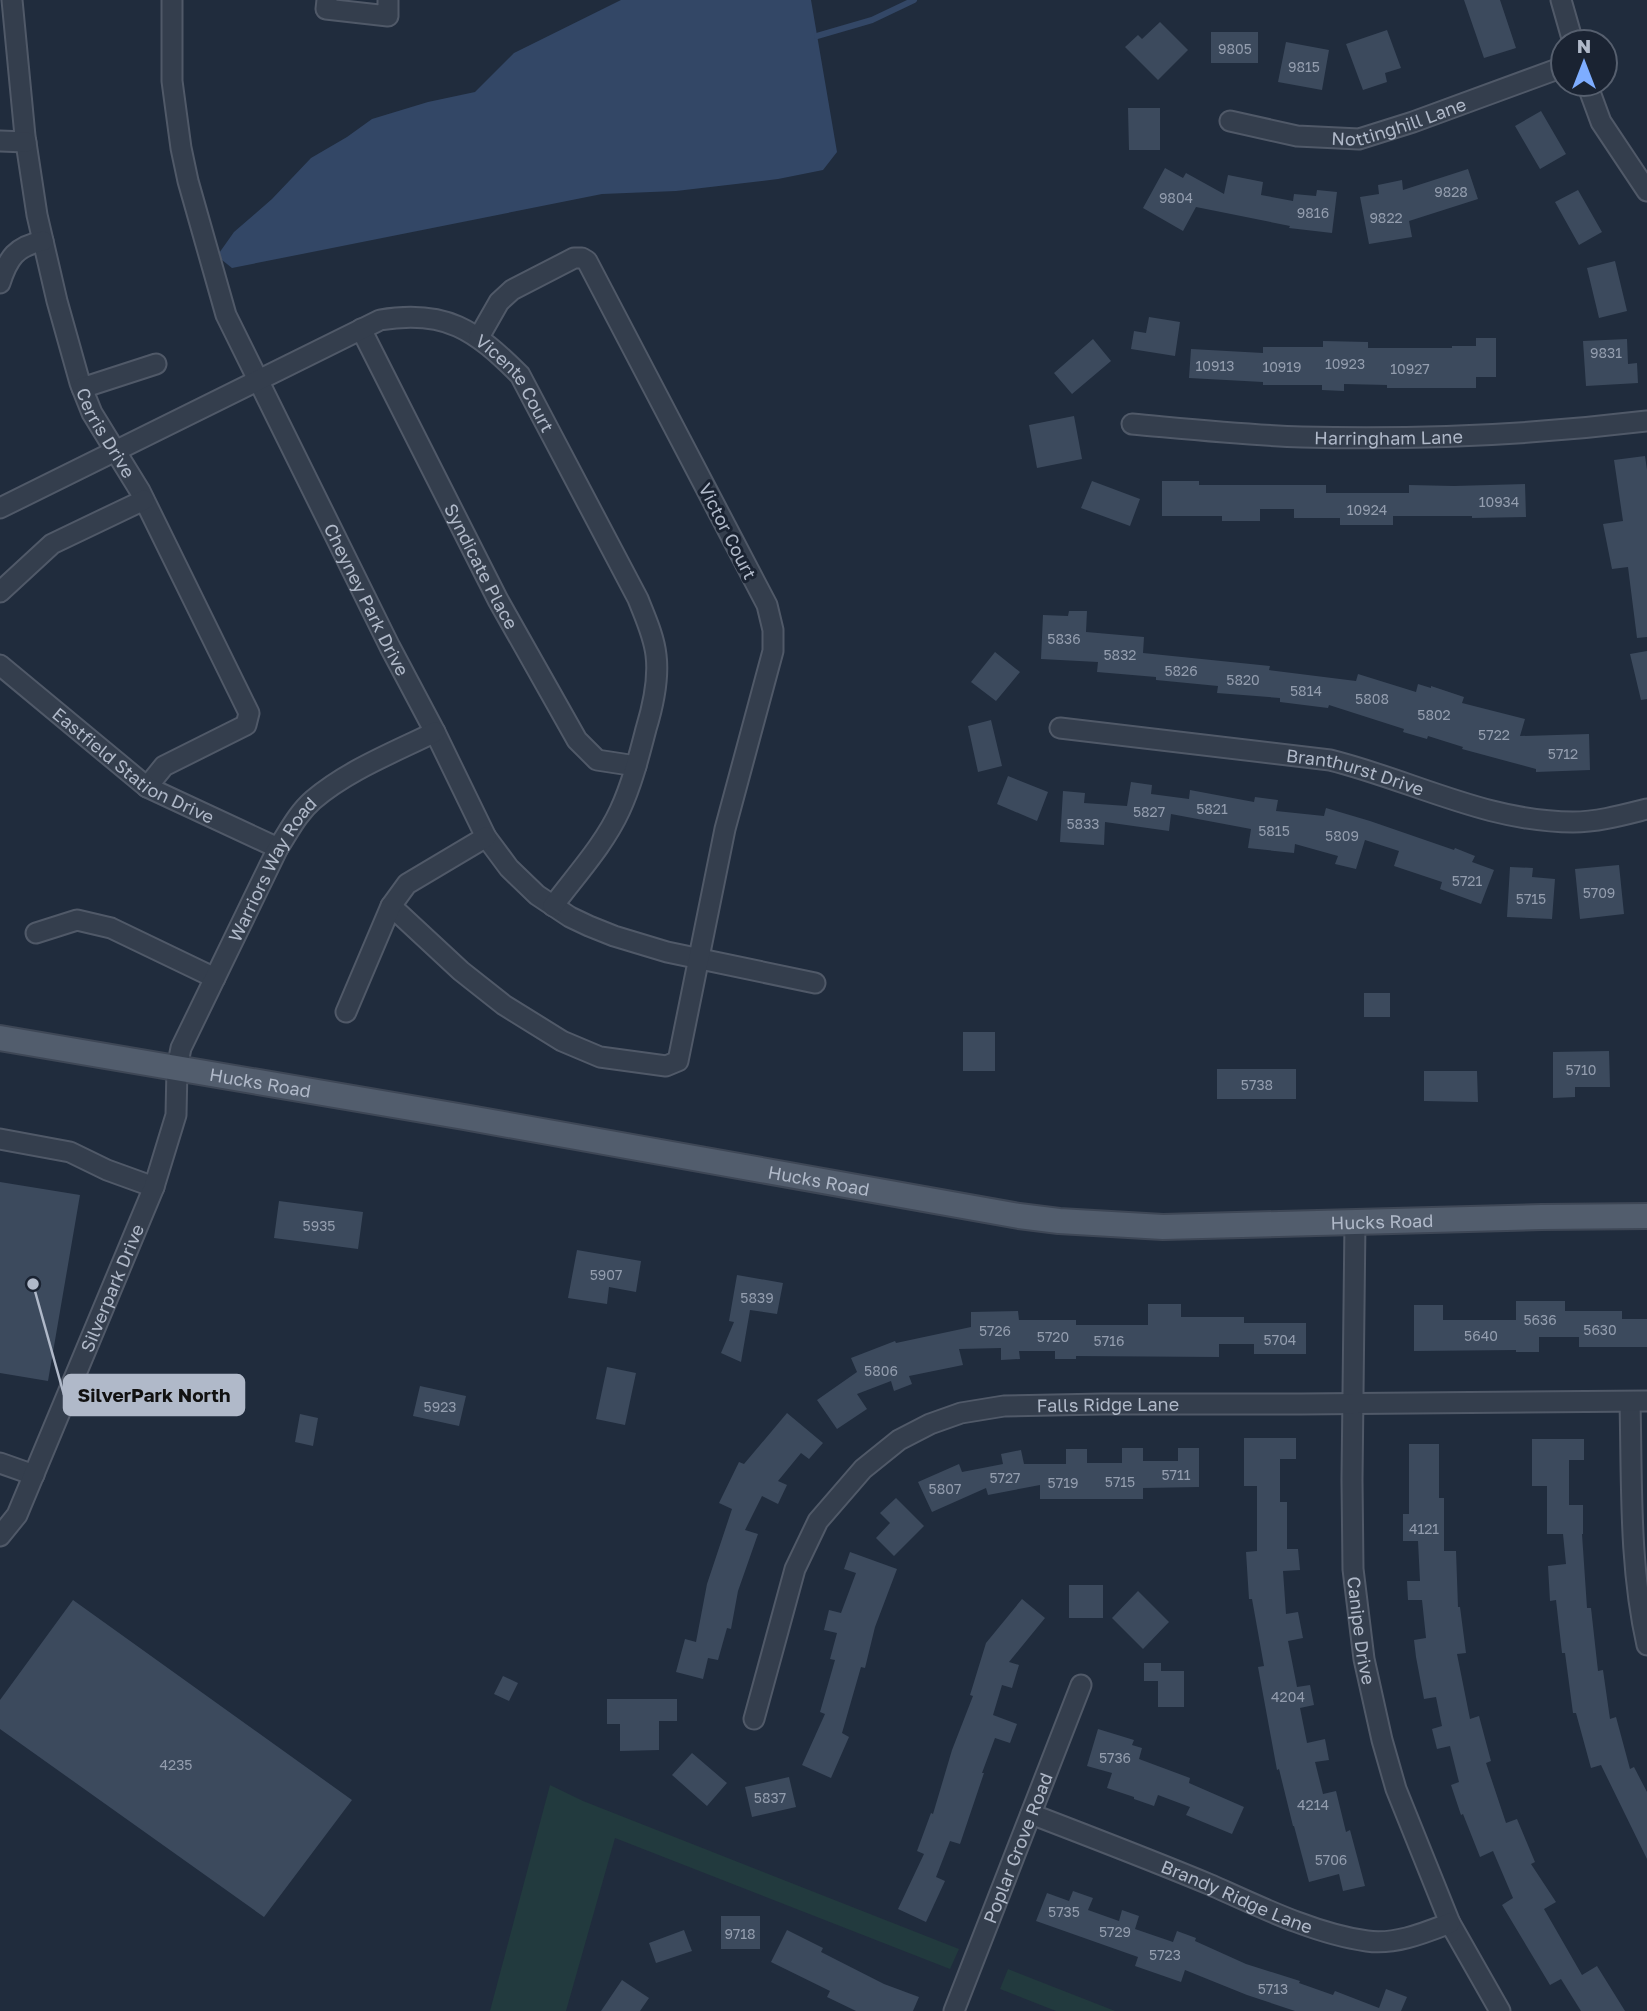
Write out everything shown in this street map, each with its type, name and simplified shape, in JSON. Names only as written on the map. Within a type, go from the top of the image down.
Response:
[{"type":"main road","name":"Hucks Road","points":[[0,1038],[1059,1221],[1163,1227],[1647,1216]]},
{"type":"street","name":"Cerris Drive","points":[[12,0],[8,49],[37,215],[57,301],[82,388],[92,413],[144,499],[249,713],[246,725],[164,766],[147,787]]},
{"type":"street","name":"Cheyney Park Drive","points":[[172,0],[175,115],[188,181],[226,314],[486,837],[523,882],[570,917],[614,936],[667,952],[815,983]]},
{"type":"street","points":[[327,0],[326,9],[388,16],[388,0]]},
{"type":"street","points":[[1560,0],[1569,28]]},
{"type":"street","name":"Nottinghill Lane","points":[[1230,121],[1297,136],[1359,139],[1549,72]]},
{"type":"street","points":[[1592,98],[1601,122],[1647,191]]},
{"type":"street","points":[[0,141],[26,142]]},
{"type":"street","points":[[0,283],[15,252],[29,243],[43,241]]},
{"type":"street","name":"Victor Court","points":[[391,906],[461,971],[504,1005],[562,1041],[600,1057],[666,1066],[678,1061],[725,829],[773,651],[773,630],[767,605],[587,261],[574,258],[512,290],[499,302],[478,337]]},
{"type":"street","name":"Vicente Court","points":[[0,508],[380,320],[414,317],[447,322],[492,347],[520,375],[638,599],[656,655],[656,684],[651,710],[636,766],[620,809],[596,850],[553,906]]},
{"type":"street","name":"Syndicate Place","points":[[361,329],[498,600],[577,740],[597,760],[636,766]]},
{"type":"street","points":[[82,388],[156,364]]},
{"type":"street","name":"Harringham Lane","points":[[1132,424],[1243,434],[1372,438],[1564,431],[1647,421]]},
{"type":"street","points":[[0,592],[52,544],[144,499]]},
{"type":"street","name":"Eastfield Station Drive","points":[[0,665],[147,787],[278,848]]},
{"type":"street","name":"Branthurst Drive","points":[[1060,728],[1330,760],[1365,768],[1450,800],[1497,813],[1548,821],[1598,821],[1647,810]]},
{"type":"street","name":"Warriors Way Road","points":[[177,1068],[181,1048],[278,848],[298,817],[312,800],[359,770],[435,732]]},
{"type":"street","points":[[346,1012],[391,906],[407,884],[486,837]]},
{"type":"street","points":[[36,933],[77,920],[111,929],[215,978]]},
{"type":"street","name":"Silverpark Drive","points":[[0,1536],[17,1515],[154,1186],[176,1115],[177,1068]]},
{"type":"street","points":[[0,1139],[70,1152],[107,1170],[154,1186]]},
{"type":"street","name":"Canipe Drive","points":[[1355,1222],[1353,1569],[1364,1659],[1382,1741],[1396,1789],[1450,1923],[1500,2011]]},
{"type":"street","points":[[1639,1401],[1632,1541],[1639,1610],[1647,1645]]},
{"type":"street","name":"Falls Ridge Lane","points":[[754,1719],[795,1569],[814,1530],[836,1498],[863,1469],[900,1440],[930,1424],[961,1413],[1004,1406],[1639,1401]]},
{"type":"street","points":[[0,1462],[34,1475]]},
{"type":"street","name":"Poplar Grove Road","points":[[954,2011],[1081,1685]]},
{"type":"street","name":"Brandy Ridge Lane","points":[[1031,1814],[1325,1932],[1369,1941],[1395,1940],[1422,1934],[1450,1923]]},
{"type":"green space","points":[[550,1785],[583,1801],[959,1949],[950,1969],[615,1838],[566,2011],[490,2011]]},
{"type":"green space","points":[[1008,1969],[1115,2011],[1056,2011],[1000,1989]]},
{"type":"water","points":[[621,0],[811,0],[837,152],[823,170],[778,179],[676,191],[602,194],[232,268],[217,256],[234,232],[272,199],[311,158],[372,119],[428,102],[475,92],[514,53]]},
{"type":"building","points":[[1464,0],[1500,0],[1516,48],[1484,58]]},
{"type":"building","points":[[1160,22],[1188,50],[1158,80],[1125,47],[1138,35],[1142,39]]},
{"type":"building","points":[[1387,30],[1401,68],[1385,73],[1387,82],[1363,90],[1346,44]]},
{"type":"building","points":[[1211,32],[1258,32],[1258,63],[1211,63]]},
{"type":"building","points":[[1286,42],[1329,50],[1322,90],[1278,82]]},
{"type":"building","points":[[1128,108],[1160,108],[1160,150],[1129,150]]},
{"type":"building","points":[[1541,111],[1566,154],[1540,169],[1515,126]]},
{"type":"building","points":[[1165,168],[1183,178],[1186,173],[1224,194],[1228,175],[1263,182],[1261,195],[1293,201],[1294,194],[1316,196],[1317,190],[1337,192],[1332,233],[1289,228],[1290,226],[1196,207],[1183,231],[1143,208]]},
{"type":"building","points":[[1468,169],[1478,199],[1409,221],[1412,237],[1369,244],[1360,197],[1379,194],[1378,185],[1402,180],[1403,190]]},
{"type":"building","points":[[1578,190],[1602,232],[1579,245],[1555,202]]},
{"type":"building","points":[[1615,261],[1627,311],[1599,318],[1587,268]]},
{"type":"building","points":[[1149,317],[1180,322],[1175,356],[1131,349],[1134,331],[1146,333]]},
{"type":"building","points":[[1476,338],[1496,338],[1496,377],[1476,377],[1476,388],[1387,388],[1387,385],[1344,384],[1344,391],[1322,390],[1322,385],[1263,385],[1263,382],[1189,378],[1191,349],[1263,353],[1263,347],[1323,347],[1323,341],[1368,342],[1368,348],[1452,348],[1476,346]]},
{"type":"building","points":[[1093,339],[1111,361],[1072,394],[1054,373]]},
{"type":"building","points":[[1627,339],[1628,364],[1637,363],[1638,383],[1586,386],[1583,341]]},
{"type":"building","points":[[1074,416],[1082,459],[1037,468],[1029,425]]},
{"type":"building","points":[[1645,456],[1647,637],[1637,638],[1628,567],[1612,569],[1603,524],[1623,521],[1614,460]]},
{"type":"building","points":[[1092,481],[1140,499],[1130,526],[1081,508]]},
{"type":"building","points":[[1162,481],[1199,481],[1199,485],[1326,485],[1326,493],[1409,493],[1409,485],[1525,484],[1526,517],[1393,516],[1393,525],[1340,525],[1340,518],[1294,518],[1294,509],[1260,509],[1260,521],[1222,521],[1222,516],[1162,516]]},
{"type":"building","points":[[1069,611],[1087,611],[1086,632],[1144,637],[1143,653],[1270,666],[1269,670],[1356,681],[1358,674],[1416,692],[1418,684],[1431,686],[1464,697],[1462,703],[1525,719],[1520,736],[1589,734],[1590,770],[1536,772],[1536,769],[1462,749],[1463,747],[1428,736],[1427,739],[1403,732],[1404,729],[1329,705],[1328,708],[1280,702],[1280,698],[1217,693],[1218,686],[1097,672],[1098,662],[1041,659],[1043,615],[1068,616]]},
{"type":"building","points":[[1647,651],[1647,699],[1641,700],[1630,654]]},
{"type":"building","points":[[995,652],[1020,672],[996,701],[971,682]]},
{"type":"building","points":[[991,720],[1002,766],[978,772],[968,726]]},
{"type":"building","points":[[1008,776],[1048,792],[1037,821],[997,804]]},
{"type":"building","points":[[1131,782],[1152,785],[1151,794],[1189,799],[1190,790],[1254,802],[1255,797],[1278,800],[1276,811],[1324,816],[1326,808],[1454,850],[1455,848],[1475,856],[1472,862],[1494,870],[1481,904],[1440,889],[1442,882],[1394,866],[1399,851],[1365,840],[1356,869],[1335,864],[1338,856],[1295,844],[1294,853],[1248,848],[1251,829],[1171,814],[1169,831],[1105,822],[1104,845],[1060,842],[1063,791],[1085,793],[1084,803],[1127,806]]},
{"type":"building","points":[[1619,865],[1624,914],[1580,919],[1575,869]]},
{"type":"building","points":[[1510,867],[1533,868],[1532,877],[1555,879],[1552,919],[1507,917]]},
{"type":"building","points":[[1364,993],[1390,993],[1390,1017],[1364,1017]]},
{"type":"building","points":[[963,1032],[995,1032],[995,1071],[963,1071]]},
{"type":"building","points":[[1609,1051],[1610,1087],[1575,1087],[1575,1097],[1553,1098],[1553,1052]]},
{"type":"building","points":[[1217,1069],[1296,1069],[1296,1099],[1217,1099]]},
{"type":"building","points":[[1424,1071],[1477,1071],[1478,1102],[1424,1101]]},
{"type":"building","points":[[0,1182],[80,1195],[48,1381],[0,1373]]},
{"type":"building","points":[[279,1201],[363,1212],[358,1249],[274,1238]]},
{"type":"building","points":[[577,1250],[641,1261],[636,1292],[609,1287],[607,1304],[568,1298]]},
{"type":"building","points":[[737,1275],[783,1283],[777,1314],[750,1310],[741,1362],[721,1353],[734,1322],[729,1321]]},
{"type":"building","points":[[1516,1301],[1565,1301],[1565,1311],[1622,1311],[1622,1319],[1647,1319],[1647,1347],[1579,1347],[1579,1337],[1539,1337],[1539,1352],[1414,1351],[1414,1305],[1443,1305],[1443,1320],[1516,1320]]},
{"type":"building","points":[[1148,1304],[1181,1304],[1181,1317],[1244,1317],[1244,1323],[1306,1323],[1306,1354],[1254,1354],[1254,1344],[1219,1344],[1219,1357],[1076,1356],[1076,1359],[1055,1359],[1055,1351],[1019,1351],[1020,1359],[1001,1360],[1001,1348],[959,1349],[963,1365],[909,1376],[912,1384],[894,1391],[891,1381],[857,1394],[867,1409],[837,1429],[817,1400],[857,1372],[851,1358],[895,1341],[896,1343],[971,1327],[971,1312],[1018,1311],[1019,1320],[1076,1320],[1076,1325],[1148,1325]]},
{"type":"building","points":[[607,1367],[636,1373],[625,1425],[596,1419]]},
{"type":"building","points":[[420,1386],[466,1396],[459,1426],[413,1416]]},
{"type":"building","points":[[787,1413],[823,1443],[809,1459],[801,1453],[778,1481],[787,1485],[778,1504],[762,1496],[745,1530],[758,1534],[738,1591],[731,1629],[727,1628],[718,1660],[708,1658],[703,1679],[676,1672],[685,1639],[696,1642],[707,1584],[732,1509],[719,1503],[739,1462],[744,1464]]},
{"type":"building","points":[[300,1414],[318,1418],[313,1446],[295,1442]]},
{"type":"building","points":[[1244,1438],[1296,1438],[1296,1459],[1280,1459],[1280,1502],[1287,1502],[1287,1549],[1298,1549],[1300,1570],[1283,1571],[1286,1614],[1298,1612],[1303,1638],[1288,1641],[1297,1687],[1310,1685],[1314,1705],[1300,1708],[1307,1743],[1325,1739],[1329,1760],[1315,1762],[1323,1794],[1336,1791],[1346,1832],[1350,1830],[1365,1886],[1343,1891],[1339,1874],[1309,1882],[1279,1769],[1277,1770],[1258,1667],[1264,1666],[1252,1599],[1249,1599],[1246,1552],[1257,1551],[1257,1486],[1244,1486]]},
{"type":"building","points":[[1532,1439],[1584,1439],[1584,1460],[1569,1460],[1569,1505],[1583,1505],[1582,1534],[1587,1608],[1591,1608],[1598,1671],[1603,1670],[1610,1719],[1616,1717],[1630,1769],[1634,1767],[1647,1792],[1647,1859],[1601,1765],[1591,1768],[1576,1713],[1573,1713],[1556,1600],[1550,1601],[1548,1566],[1566,1564],[1563,1534],[1547,1534],[1547,1486],[1532,1486]]},
{"type":"building","points":[[1409,1444],[1439,1444],[1439,1498],[1444,1498],[1444,1551],[1456,1551],[1458,1607],[1466,1653],[1457,1654],[1470,1719],[1479,1716],[1491,1761],[1486,1763],[1506,1823],[1517,1819],[1535,1862],[1531,1864],[1556,1902],[1544,1909],[1582,1975],[1597,1966],[1625,2011],[1581,2011],[1561,1979],[1550,1985],[1502,1905],[1513,1898],[1493,1851],[1480,1857],[1463,1814],[1461,1815],[1451,1785],[1459,1782],[1450,1746],[1437,1749],[1432,1729],[1442,1726],[1436,1697],[1424,1699],[1416,1657],[1414,1640],[1426,1638],[1422,1600],[1408,1600],[1407,1581],[1420,1581],[1418,1541],[1403,1541],[1403,1514],[1409,1514]]},
{"type":"building","points":[[1122,1448],[1143,1448],[1143,1461],[1178,1461],[1178,1448],[1199,1448],[1199,1487],[1143,1488],[1143,1499],[1040,1499],[1040,1485],[988,1495],[986,1488],[932,1512],[918,1482],[959,1464],[962,1472],[1003,1464],[1001,1454],[1021,1450],[1024,1464],[1066,1464],[1066,1449],[1087,1449],[1087,1463],[1122,1463]]},
{"type":"building","points":[[896,1498],[924,1526],[894,1556],[876,1538],[890,1523],[880,1513]]},
{"type":"building","points":[[850,1552],[897,1569],[875,1627],[865,1668],[861,1667],[842,1733],[849,1737],[831,1778],[802,1765],[825,1714],[820,1712],[835,1660],[830,1659],[837,1633],[824,1630],[829,1610],[841,1613],[856,1573],[844,1569]]},
{"type":"building","points":[[1069,1585],[1103,1585],[1103,1618],[1069,1618]]},
{"type":"building","points":[[1138,1591],[1169,1622],[1143,1649],[1112,1618]]},
{"type":"building","points":[[1022,1599],[1045,1618],[1009,1662],[1019,1665],[1012,1688],[1002,1685],[993,1715],[1017,1724],[1010,1743],[995,1738],[960,1844],[950,1841],[936,1877],[945,1881],[926,1922],[898,1909],[924,1854],[917,1851],[931,1813],[933,1814],[952,1750],[973,1696],[970,1695],[986,1643]]},
{"type":"building","points":[[73,1600],[352,1800],[264,1917],[0,1729],[0,1700]]},
{"type":"building","points":[[1144,1663],[1161,1663],[1161,1671],[1184,1671],[1184,1707],[1158,1707],[1158,1681],[1144,1681]]},
{"type":"building","points":[[503,1676],[518,1683],[509,1701],[494,1694]]},
{"type":"building","points":[[607,1699],[677,1699],[677,1721],[659,1721],[659,1750],[620,1751],[620,1724],[607,1724]]},
{"type":"building","points":[[1098,1729],[1134,1740],[1132,1745],[1142,1748],[1139,1759],[1190,1778],[1189,1783],[1244,1807],[1232,1834],[1186,1815],[1190,1807],[1158,1795],[1154,1806],[1107,1788],[1112,1773],[1087,1766]]},
{"type":"building","points":[[692,1753],[727,1783],[707,1806],[672,1775]]},
{"type":"building","points":[[789,1777],[796,1807],[752,1817],[745,1787]]},
{"type":"building","points":[[1073,1891],[1093,1898],[1088,1910],[1119,1921],[1122,1910],[1139,1916],[1135,1929],[1173,1942],[1177,1931],[1246,1964],[1300,1981],[1299,1983],[1333,1995],[1335,1991],[1379,2008],[1386,1989],[1407,1997],[1401,2011],[1295,2011],[1185,1970],[1181,1982],[1135,1966],[1138,1957],[1036,1921],[1047,1893],[1069,1901]]},
{"type":"building","points":[[721,1916],[760,1916],[760,1949],[721,1949]]},
{"type":"building","points":[[684,1930],[692,1951],[656,1963],[649,1943]]},
{"type":"building","points":[[787,1930],[823,1948],[821,1952],[884,1984],[919,1997],[913,2011],[856,2011],[827,1997],[830,1991],[771,1962]]},
{"type":"building","points":[[622,1980],[649,1998],[640,2011],[601,2011]]},
{"type":"waterway","points":[[817,36],[872,20],[914,0]]},
{"type":"place","name":"SilverPark North","points":[[33,1284]]}]
